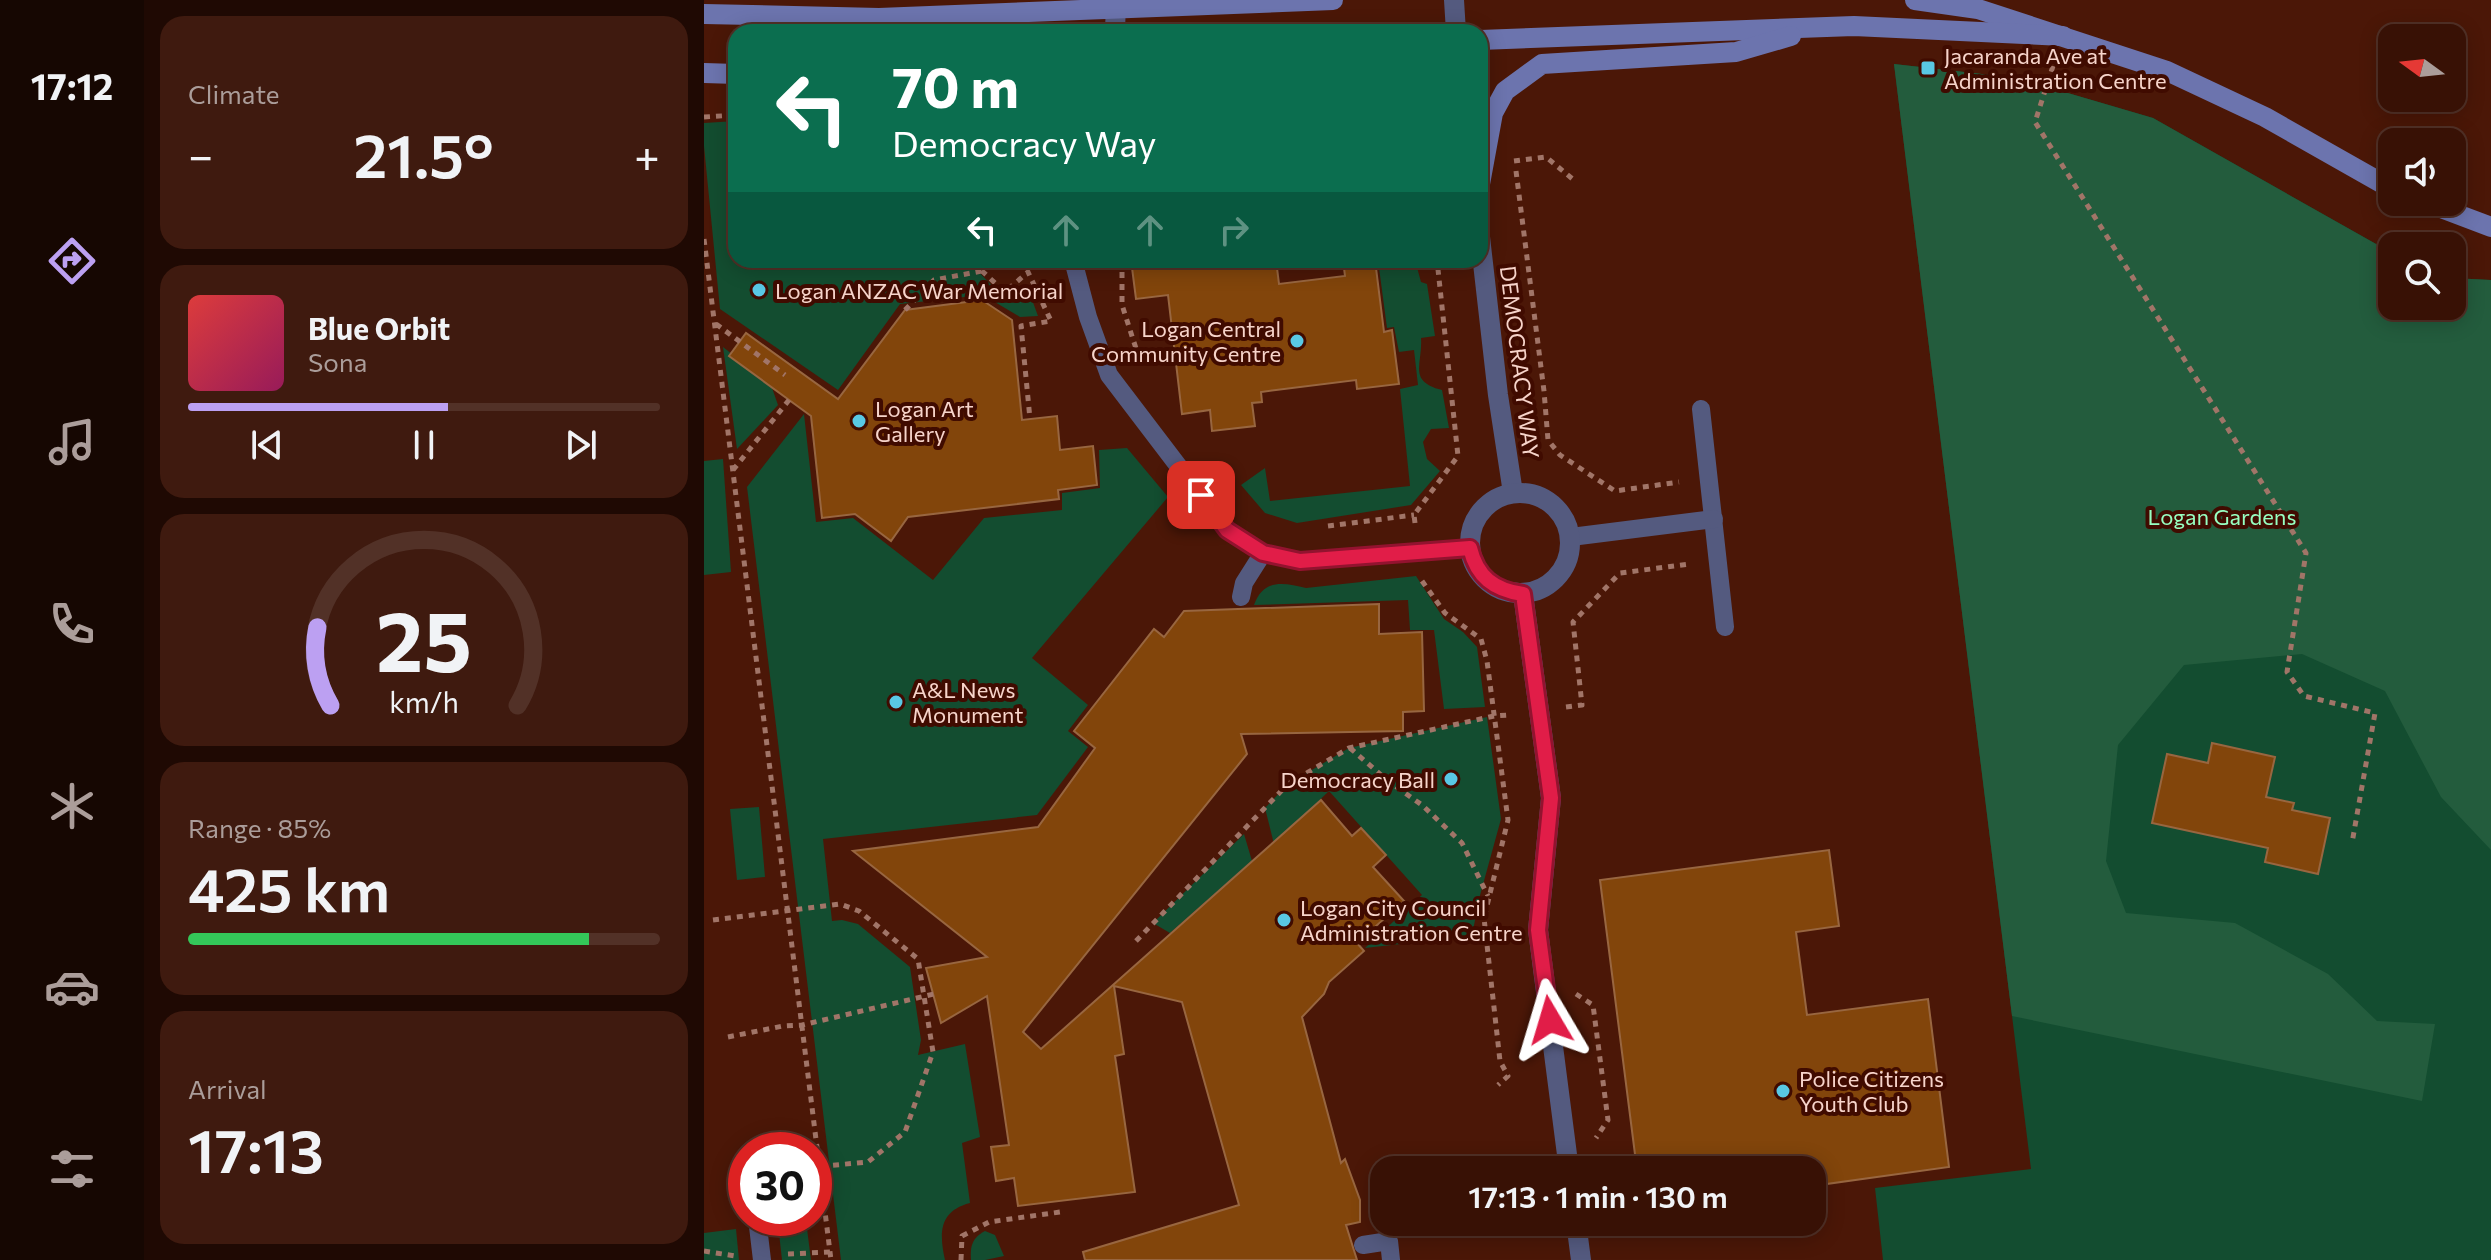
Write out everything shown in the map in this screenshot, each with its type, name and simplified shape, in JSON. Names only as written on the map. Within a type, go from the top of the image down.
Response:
[{"type":"street","points":[[704,14],[879,18],[1116,4],[1333,0]]},
{"type":"street","points":[[1454,0],[1456,24]]},
{"type":"street","points":[[1915,0],[1978,9],[2167,71],[2265,117],[2378,181]]},
{"type":"street","points":[[1115,24],[1116,4]]},
{"type":"street","points":[[1488,40],[1821,27],[1948,29],[2063,36]]},
{"type":"street","points":[[1488,140],[1493,113],[1505,91],[1542,64],[1736,52],[1821,27]]},
{"type":"street","points":[[704,73],[728,74]]},
{"type":"street","points":[[2464,216],[2489,225]]},
{"type":"street","name":"DEMOCRACY WAY","points":[[1484,268],[1513,493],[1529,493],[1551,503],[1566,521],[1571,537]]},
{"type":"street","points":[[1513,493],[1485,506],[1471,533],[1470,548],[1474,563],[1482,576],[1494,586],[1523,594],[1553,582],[1564,569],[1570,553],[1571,537]]},
{"type":"street","points":[[1523,594],[1551,798],[1538,930],[1567,1156]]},
{"type":"street","points":[[1578,1236],[1581,1260]]},
{"type":"lane","points":[[1075,268],[1088,317],[1109,375],[1227,530],[1263,553],[1300,561],[1470,548]]},
{"type":"lane","points":[[1701,409],[1725,627]]},
{"type":"lane","points":[[1571,537],[1714,519]]},
{"type":"lane","points":[[1241,597],[1244,583],[1263,553]]},
{"type":"lane","points":[[753,1259],[755,1236]]},
{"type":"lane","points":[[1363,1245],[1389,1241],[1391,1260]]},
{"type":"path","points":[[2063,36],[2035,122],[2306,553],[2287,672],[2304,696],[2375,713],[2352,843]]},
{"type":"path","points":[[704,117],[728,116]]},
{"type":"path","points":[[1575,181],[1546,157],[1514,160],[1548,440],[1560,455],[1615,491],[1680,483],[1678,468]]},
{"type":"path","points":[[704,239],[813,1132]]},
{"type":"path","points":[[980,268],[1005,292],[1028,272],[1051,321],[1021,326],[1030,419]]},
{"type":"path","points":[[1122,268],[1122,305],[1144,370]]},
{"type":"path","points":[[1438,268],[1458,456],[1414,515],[1422,581],[1445,613],[1481,639],[1487,661],[1508,820],[1484,918],[1500,1061],[1508,1076],[1498,1085]]},
{"type":"path","points":[[905,310],[934,280],[982,271]]},
{"type":"path","points":[[715,323],[785,375]]},
{"type":"path","points":[[733,470],[789,400]]},
{"type":"path","points":[[1326,527],[1414,515]]},
{"type":"path","points":[[1565,722],[1563,707],[1582,705],[1573,622],[1620,573],[1693,564],[1695,577]]},
{"type":"path","points":[[1136,941],[1288,784],[1349,748],[1494,716],[1540,713]]},
{"type":"path","points":[[1349,748],[1382,777],[1422,805],[1462,843],[1489,896]]},
{"type":"path","points":[[713,920],[840,904],[859,911],[918,959],[933,1052],[905,1132],[868,1162],[832,1166]]},
{"type":"path","points":[[1568,989],[1593,1005],[1608,1120],[1594,1140]]},
{"type":"path","points":[[728,1037],[802,1025],[934,994]]},
{"type":"path","points":[[961,1260],[962,1236],[989,1222],[1060,1212]]},
{"type":"path","points":[[828,1236],[831,1260]]},
{"type":"path","points":[[704,1251],[753,1259]]},
{"type":"path","points":[[781,1255],[830,1252]]},
{"type":"green space","name":"Logan Gardens","points":[[1894,64],[2017,78],[2153,118],[2378,245],[2378,320],[2466,320],[2466,279],[2491,280],[2491,1260],[1883,1260],[1875,1188],[2031,1169]]},
{"type":"green space","name":"Logan Gardens","points":[[1894,64],[2017,78],[2153,118],[2378,245],[2378,320],[2466,320],[2466,279],[2491,280],[2491,850],[2441,797],[2385,691],[2302,654],[2184,665],[2118,745],[2106,861],[2126,913],[2235,923],[2328,974],[2377,1021],[2435,1024],[2422,1101],[2012,1016]]},
{"type":"green space","points":[[728,122],[728,268],[975,268],[1007,301],[1027,286],[1038,316],[1020,317],[983,295],[900,304],[838,390],[720,309],[704,123]]},
{"type":"green space","points":[[1379,268],[1417,268],[1421,282],[1427,284],[1435,336],[1421,338],[1419,370],[1424,382],[1442,390],[1449,428],[1431,429],[1423,442],[1427,459],[1440,471],[1411,505],[1297,523],[1265,513],[1241,485],[1265,468],[1270,501],[1410,486],[1400,389],[1418,385],[1414,350],[1399,352],[1394,327],[1387,328]]},
{"type":"green space","points":[[723,347],[771,385],[778,405],[737,449]]},
{"type":"green space","points":[[804,414],[816,522],[853,518],[933,580],[984,518],[1062,510],[1062,493],[1100,488],[1099,450],[1127,448],[1168,497],[1032,658],[1088,705],[1068,731],[1088,747],[1037,815],[823,839],[832,921],[858,924],[910,967],[921,1040],[918,1055],[965,1044],[980,1137],[962,1143],[970,1203],[952,1211],[947,1217],[942,1232],[945,1260],[841,1260],[832,1186],[832,1132],[825,1132],[747,487]]},
{"type":"green space","points":[[723,459],[731,572],[704,575],[704,461]]},
{"type":"green space","points":[[1416,576],[1444,619],[1477,647],[1485,707],[1444,709],[1434,630],[1410,630],[1408,600],[1254,605],[1263,591],[1275,584],[1306,588]]},
{"type":"green space","points":[[1487,717],[1501,819],[1472,936],[1365,948],[1422,895],[1329,791],[1274,844],[1265,808],[1288,784],[1349,748]]},
{"type":"green space","points":[[759,807],[765,877],[737,880],[730,809]]},
{"type":"green space","points":[[1244,834],[1252,861],[1170,933],[1153,923]]},
{"type":"green space","points":[[728,1230],[728,1236],[737,1236],[739,1260],[704,1260],[704,1233]]},
{"type":"green space","points":[[985,1231],[995,1235],[1004,1256],[971,1260],[973,1243]]},
{"type":"green space","points":[[779,1236],[808,1236],[811,1260],[782,1260]]},
{"type":"building","name":"Logan Central Community Centre","points":[[1132,268],[1277,268],[1279,284],[1345,276],[1344,268],[1376,268],[1384,332],[1392,330],[1399,384],[1357,389],[1356,380],[1261,392],[1262,402],[1252,403],[1255,426],[1212,431],[1210,410],[1182,414],[1168,295],[1136,299]]},
{"type":"building","name":"Logan Art Gallery","points":[[982,300],[1012,320],[1022,420],[1057,416],[1060,450],[1093,446],[1097,485],[1058,490],[1059,499],[908,517],[891,541],[855,514],[822,518],[811,416],[729,356],[746,333],[838,399],[905,310]]},
{"type":"building","name":"Logan City Council Administration Centre","points":[[1379,604],[1379,634],[1422,632],[1424,711],[1403,712],[1403,731],[1241,734],[1247,754],[1023,1032],[1041,1049],[1321,800],[1352,836],[1361,828],[1386,855],[1373,867],[1404,901],[1357,943],[1364,951],[1329,982],[1324,994],[1302,1017],[1341,1163],[1345,1159],[1360,1200],[1360,1222],[1346,1225],[1357,1260],[1085,1260],[1083,1252],[1239,1205],[1182,1002],[1114,986],[1124,1054],[1115,1056],[1135,1192],[1018,1206],[1014,1178],[996,1181],[991,1147],[1009,1145],[987,996],[941,1023],[926,968],[987,957],[853,851],[1038,827],[1095,748],[1074,731],[1154,629],[1164,637],[1184,611]]},
{"type":"building","points":[[2212,743],[2275,757],[2266,797],[2294,803],[2292,810],[2330,818],[2318,874],[2265,862],[2268,848],[2152,823],[2167,754],[2208,763]]},
{"type":"building","name":"Police Citizens Youth Club","points":[[1829,850],[1839,926],[1796,932],[1807,1015],[1928,999],[1949,1167],[1826,1184],[1826,1156],[1635,1156],[1600,880]]},
{"type":"place","name":"Jacaranda Ave at Administration Centre","points":[[1928,68]]},
{"type":"place","name":"Logan ANZAC War Memorial","points":[[759,290]]},
{"type":"place","name":"Logan Central Community Centre","points":[[1297,341]]},
{"type":"place","name":"Logan Art Gallery","points":[[859,421]]},
{"type":"place","name":"A&L News Monument","points":[[896,702]]},
{"type":"place","name":"Democracy Ball","points":[[1451,779]]},
{"type":"place","name":"Logan City Council Administration Centre","points":[[1284,920]]},
{"type":"place","name":"Police Citizens Youth Club","points":[[1783,1091]]},
{"type":"route","points":[[1201,495],[1227,530],[1263,553],[1300,561],[1470,548],[1482,576],[1494,586],[1523,594],[1551,798],[1538,930],[1550,1020]]}]
